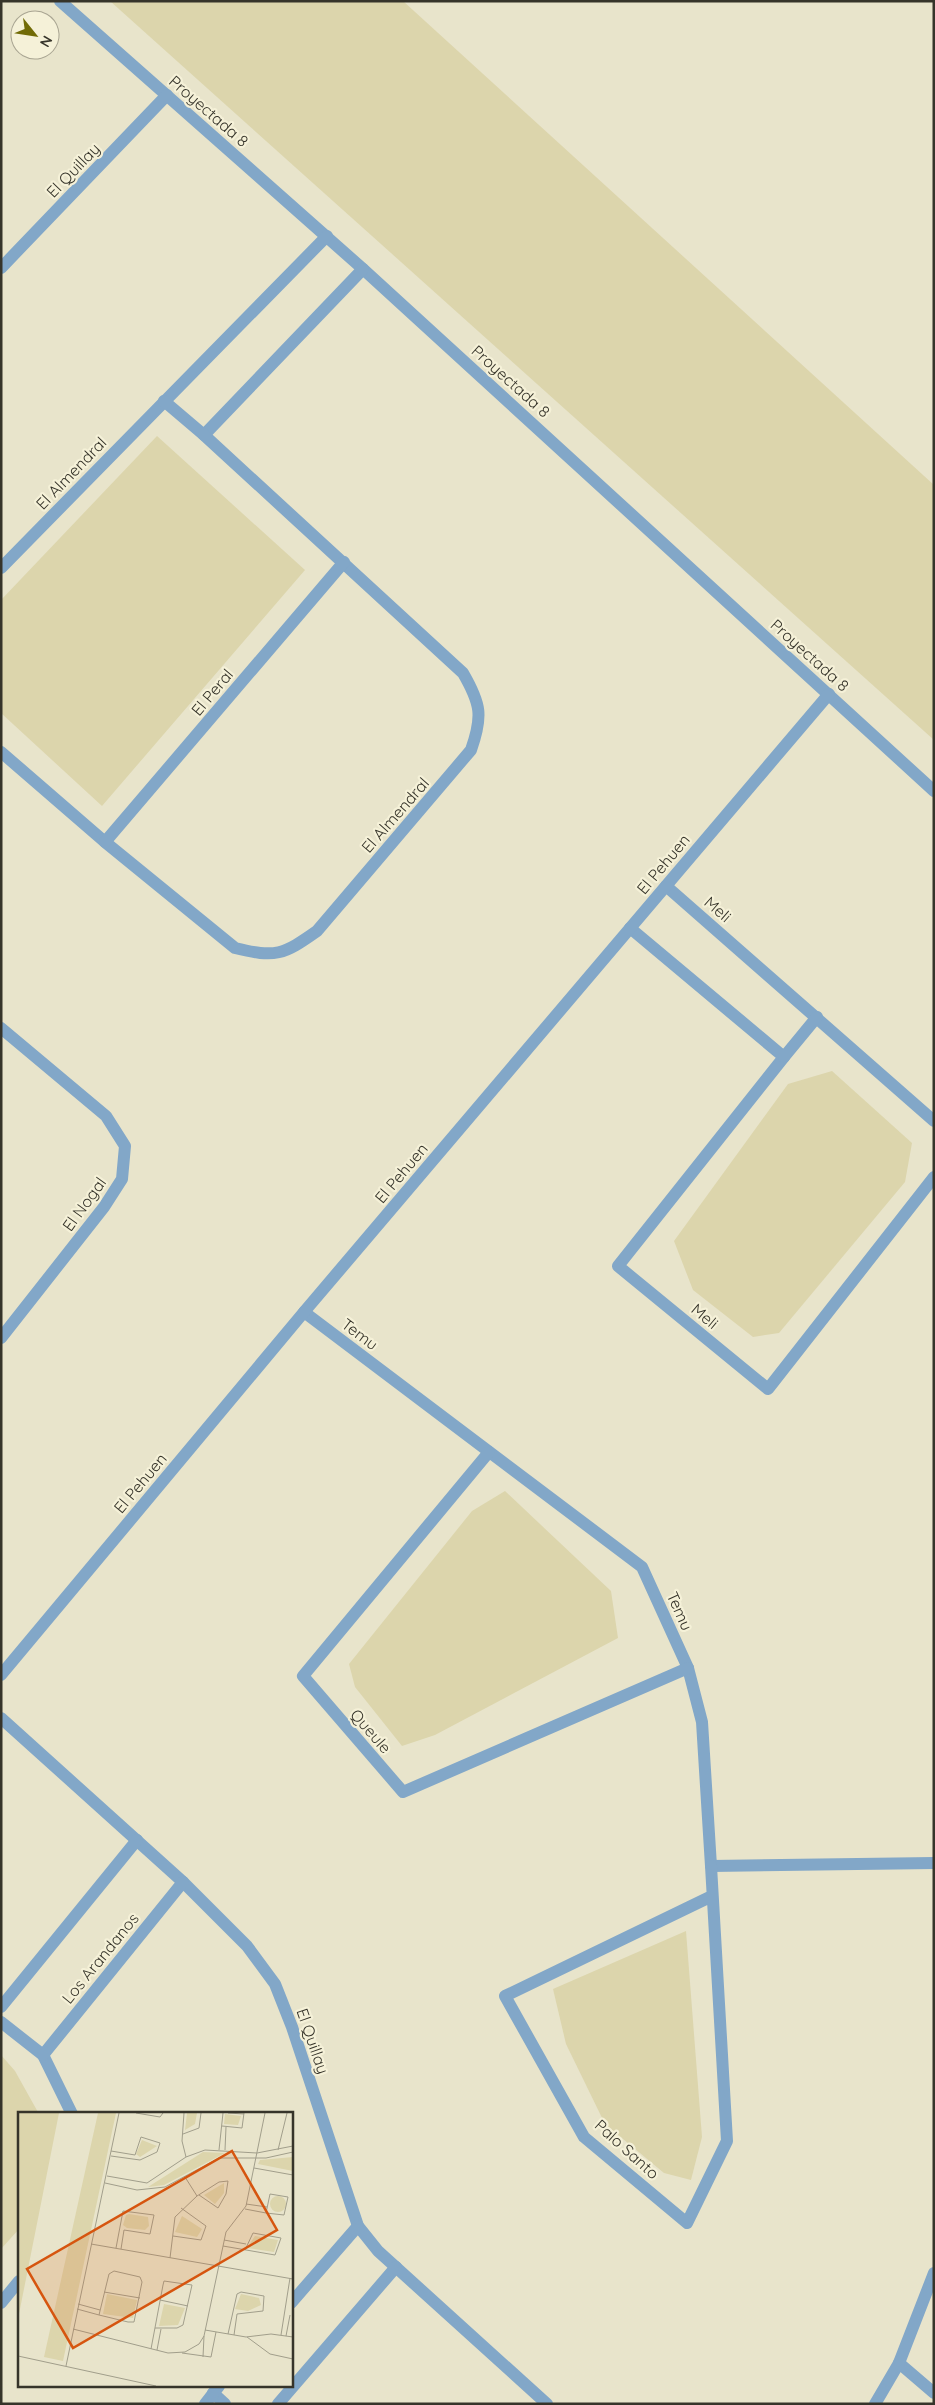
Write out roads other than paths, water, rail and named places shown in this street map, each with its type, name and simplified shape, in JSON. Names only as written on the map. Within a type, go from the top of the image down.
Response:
[{"type":"street","name":"Proyectada 8","points":[[60,1],[327,236],[934,791]]},
{"type":"street","name":"El Quillay","points":[[1,268],[167,96]]},
{"type":"street","name":"El Almendral","points":[[1,568],[327,236]]},
{"type":"street","points":[[204,435],[363,269]]},
{"type":"street","name":"El Almendral","points":[[1,752],[105,842],[235,948],[262,955],[290,950],[317,930],[471,750],[480,724],[476,695],[463,673],[344,562],[164,400]]},
{"type":"street","name":"El Peral","points":[[105,842],[344,562]]},
{"type":"street","name":"El Pehuen","points":[[1,1675],[304,1312],[829,694]]},
{"type":"street","name":"Meli","points":[[666,886],[818,1016],[934,1121]]},
{"type":"street","points":[[630,928],[784,1056]]},
{"type":"street","name":"Meli","points":[[818,1016],[784,1056],[618,1266],[768,1390],[934,1177]]},
{"type":"street","name":"El Nogal","points":[[1,1028],[106,1116],[125,1146],[122,1179],[104,1207],[1,1338]]},
{"type":"street","name":"Temu","points":[[304,1312],[642,1567],[688,1668],[702,1722],[711,1866]]},
{"type":"street","name":"Queule","points":[[489,1452],[303,1676],[403,1792],[688,1668]]},
{"type":"street","name":"El Quillay","points":[[1,1718],[183,1882],[247,1946],[275,1984],[292,2027],[358,2226],[378,2251],[547,2404]]},
{"type":"street","points":[[1,2007],[137,1840]]},
{"type":"street","points":[[711,1866],[934,1863]]},
{"type":"street","name":"Palo Santo","points":[[711,1866],[727,2141],[687,2223],[584,2136],[505,1996],[712,1896]]},
{"type":"street","name":"Los Arandanos","points":[[43,2055],[183,1882]]},
{"type":"street","points":[[1,2022],[43,2055],[71,2112]]},
{"type":"street","points":[[292,2302],[358,2226]]},
{"type":"street","points":[[292,2388],[396,2267]]},
{"type":"street","points":[[875,2404],[899,2363],[934,2273]]},
{"type":"street","points":[[1,2303],[18,2282]]},
{"type":"street","points":[[899,2363],[934,2394]]},
{"type":"street","points":[[278,2404],[292,2388]]},
{"type":"street","points":[[212,2394],[226,2404]]}]
